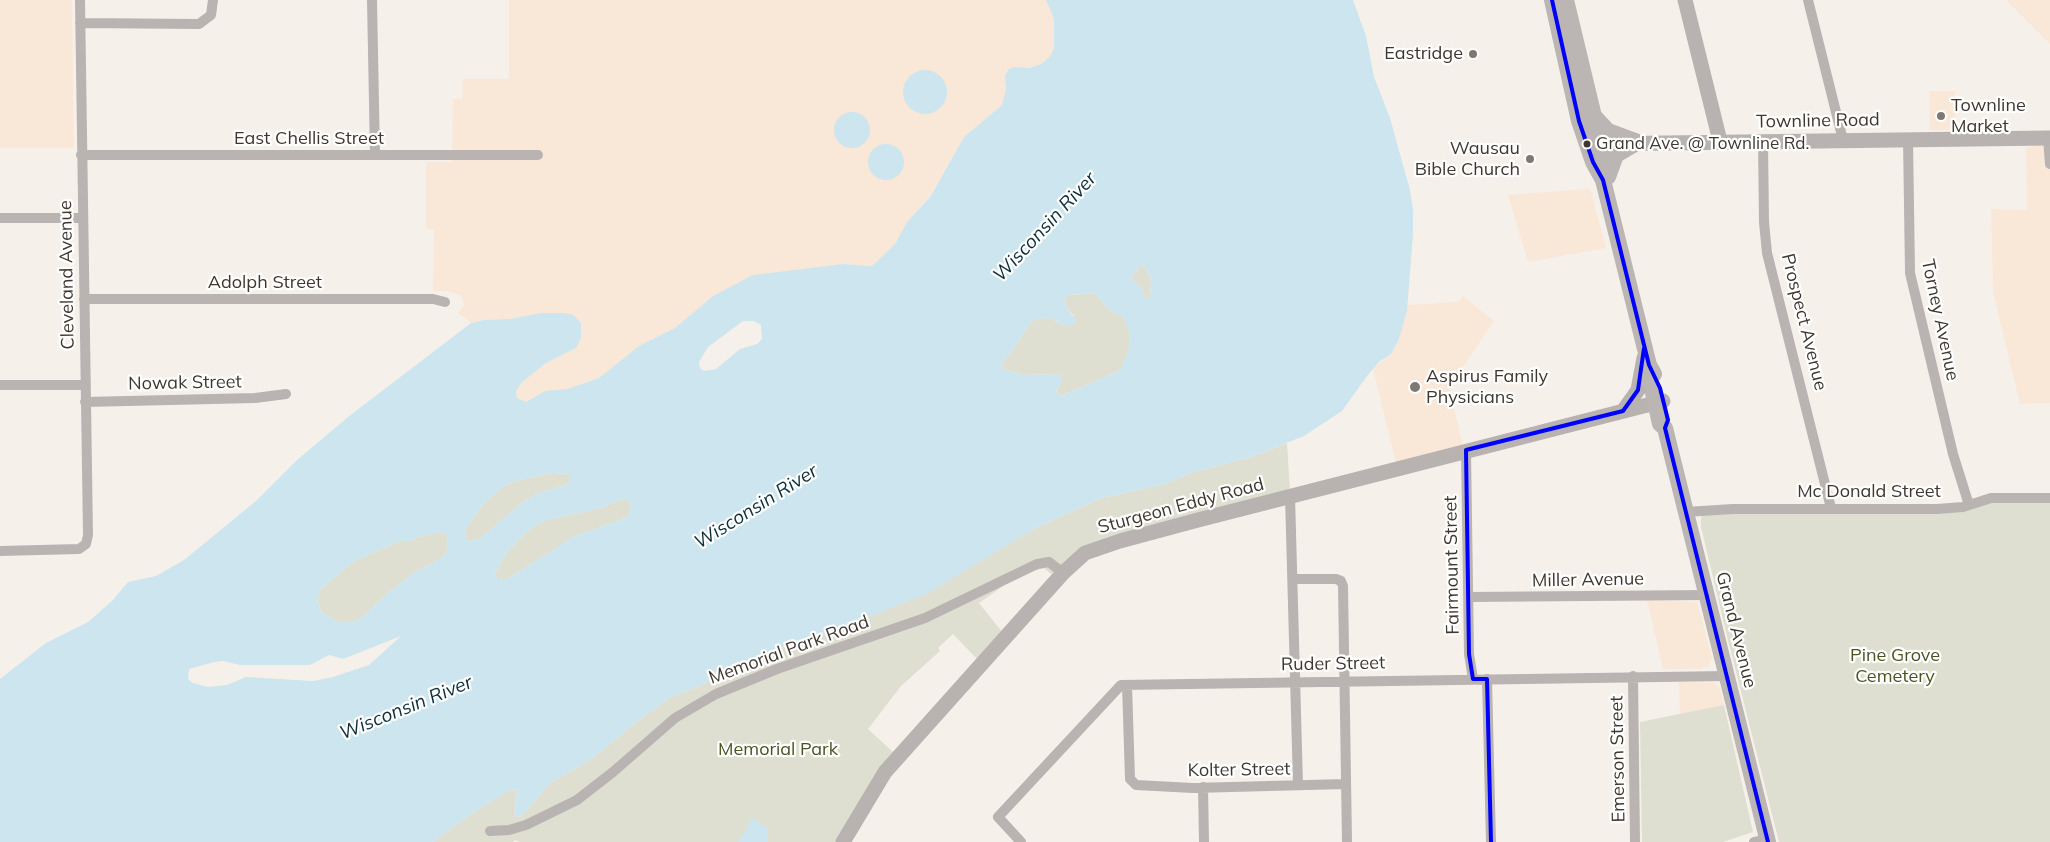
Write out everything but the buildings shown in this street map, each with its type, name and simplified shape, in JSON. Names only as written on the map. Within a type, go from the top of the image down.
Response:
[{"type":"main road","name":"Grand Avenue","points":[[1552,0],[1567,72],[1594,144]]},
{"type":"main road","name":"Grand Avenue","points":[[1566,0],[1594,116],[1596,168],[1604,184],[1650,365],[1649,375],[1659,402],[1660,424],[1665,428],[1707,595],[1727,676],[1763,841]]},
{"type":"main road","points":[[1594,116],[1608,131],[1638,142]]},
{"type":"main road","points":[[1604,184],[1616,155],[1638,142]]},
{"type":"street","name":"Cleveland Avenue","points":[[0,551],[71,550],[82,548],[86,544],[88,535],[80,0]]},
{"type":"street","points":[[80,23],[199,24],[211,15],[213,0]]},
{"type":"street","points":[[372,0],[375,155]]},
{"type":"street","points":[[1685,0],[1720,141]]},
{"type":"street","points":[[1808,0],[1843,140]]},
{"type":"street","points":[[2049,138],[2050,164]]},
{"type":"street","name":"Townline Road","points":[[1594,144],[2049,138]]},
{"type":"street","name":"Torney Avenue","points":[[1908,139],[1910,273],[1953,454],[1969,505]]},
{"type":"street","name":"Prospect Avenue","points":[[1763,141],[1764,216],[1767,253],[1831,508]]},
{"type":"street","name":"East Chellis Street","points":[[81,155],[538,155]]},
{"type":"street","points":[[0,218],[82,218]]},
{"type":"street","name":"Adolph Street","points":[[84,299],[433,299],[445,302]]},
{"type":"street","points":[[1622,411],[1634,398],[1639,388],[1644,341]]},
{"type":"street","points":[[0,385],[85,385]]},
{"type":"street","name":"Nowak Street","points":[[86,402],[254,398],[286,394]]},
{"type":"street","name":"Sturgeon Eddy Road","points":[[843,842],[885,772],[1063,573],[1082,555],[1110,544],[1290,496],[1659,402]]},
{"type":"street","name":"Fairmount Street","points":[[1466,450],[1469,654],[1473,679]]},
{"type":"street","points":[[1290,496],[1298,786]]},
{"type":"street","name":"Mc Donald Street","points":[[1686,512],[1702,510],[1831,508],[1936,509],[2009,497],[2050,498]]},
{"type":"street","name":"Memorial Park Road","points":[[490,832],[526,825],[577,800],[613,772],[675,718],[716,694],[777,669],[925,618],[1037,564],[1049,562],[1063,573]]},
{"type":"street","points":[[1293,579],[1336,579],[1343,584],[1346,680],[1347,842]]},
{"type":"street","name":"Miller Avenue","points":[[1469,598],[1707,595]]},
{"type":"street","name":"Emerson Street","points":[[1633,676],[1635,842]]},
{"type":"street","name":"Ruder Street","points":[[1127,685],[1346,680],[1727,676]]},
{"type":"street","points":[[1487,678],[1491,842]]},
{"type":"street","points":[[1021,842],[998,817],[1106,700],[1121,685],[1127,685]]},
{"type":"street","name":"Kolter Street","points":[[1127,685],[1129,763],[1130,779],[1133,783],[1141,786],[1203,788],[1346,784]]},
{"type":"street","points":[[1203,788],[1204,842]]},
{"type":"shaded area","points":[[0,0],[72,0],[74,148],[0,148]]},
{"type":"shaded area","points":[[509,0],[1046,0],[1054,19],[1054,48],[1051,56],[1043,63],[1030,68],[1013,67],[1005,76],[1006,89],[1002,105],[964,137],[929,197],[907,222],[895,244],[872,266],[843,264],[713,296],[675,328],[639,346],[599,378],[567,389],[545,391],[526,403],[517,399],[516,392],[521,383],[546,363],[576,348],[564,313],[541,313],[510,319],[484,320],[471,323],[458,313],[464,305],[462,296],[447,291],[433,291],[434,230],[426,229],[426,162],[452,162],[453,99],[462,99],[463,79],[509,79]]},
{"type":"shaded area","points":[[2006,0],[2050,0],[2050,44]]},
{"type":"shaded area","points":[[1929,91],[1955,91],[1955,130],[1930,130]]},
{"type":"shaded area","points":[[2050,138],[2050,403],[2020,404],[1993,292],[1991,209],[2027,210],[2026,147],[2031,147]]},
{"type":"shaded area","points":[[1590,189],[1606,248],[1528,262],[1508,195]]},
{"type":"shaded area","points":[[1463,296],[1494,321],[1449,387],[1463,446],[1396,463],[1373,369],[1391,354],[1399,339],[1407,305],[1458,302]]},
{"type":"shaded area","points":[[1647,600],[1697,602],[1712,658],[1709,666],[1700,669],[1663,669]]},
{"type":"shaded area","points":[[1679,682],[1715,683],[1719,687],[1724,705],[1680,714]]},
{"type":"green space","points":[[1141,265],[1146,268],[1151,280],[1150,299],[1145,298],[1142,288],[1131,278]]},
{"type":"green space","points":[[1095,293],[1108,309],[1123,317],[1129,329],[1129,348],[1121,370],[1061,396],[1056,391],[1063,379],[1059,374],[1024,375],[1003,369],[1002,363],[1035,319],[1048,318],[1064,325],[1074,316],[1066,307],[1064,300],[1069,295]]},
{"type":"green space","name":"Memorial Park","points":[[1287,443],[1290,491],[1076,554],[1051,574],[1044,568],[1027,573],[1009,582],[979,603],[1003,633],[978,660],[953,634],[938,648],[940,651],[901,686],[868,729],[894,753],[838,842],[520,842],[515,840],[513,842],[433,842],[471,814],[511,789],[517,791],[515,817],[522,816],[550,783],[592,759],[635,723],[671,697],[700,686],[782,647],[827,634],[1036,528],[1101,498],[1166,484],[1191,473],[1251,457]]},
{"type":"green space","points":[[553,473],[570,474],[570,481],[566,485],[538,493],[523,502],[479,539],[466,540],[465,530],[483,505],[502,487],[515,481]]},
{"type":"green space","points":[[627,499],[631,504],[628,516],[575,536],[509,578],[498,581],[495,573],[508,551],[531,528],[547,520],[601,508]]},
{"type":"green space","name":"Pine Grove Cemetery","points":[[1997,502],[2050,502],[2050,842],[1779,842],[1727,636],[1701,527],[1701,517],[1704,515]]},
{"type":"green space","points":[[440,532],[447,535],[448,551],[440,559],[412,574],[361,618],[355,621],[336,621],[321,612],[317,598],[321,589],[353,562],[397,542],[409,542],[418,537]]},
{"type":"green space","points":[[1724,705],[1753,832],[1723,842],[1642,842],[1640,722]]},
{"type":"water","name":"Wisconsin River","points":[[1046,0],[1353,0],[1366,36],[1374,77],[1390,118],[1410,190],[1413,209],[1413,235],[1407,311],[1399,339],[1391,354],[1379,362],[1342,411],[1304,436],[1251,457],[1191,473],[1166,484],[1101,498],[1036,528],[928,593],[827,634],[782,647],[700,686],[671,697],[635,723],[592,759],[550,783],[522,816],[515,817],[517,791],[512,789],[471,814],[433,842],[0,842],[0,679],[46,643],[88,622],[112,601],[128,582],[156,576],[184,560],[256,501],[296,461],[348,417],[471,323],[484,320],[510,319],[541,313],[564,313],[573,315],[581,323],[581,338],[576,348],[546,363],[521,383],[516,392],[517,398],[526,402],[545,391],[567,389],[599,378],[639,346],[675,328],[713,296],[753,275],[843,264],[872,266],[895,244],[907,222],[930,197],[964,137],[1002,105],[1006,89],[1005,76],[1008,70],[1013,67],[1030,68],[1043,63],[1051,55],[1054,48],[1054,19]],"holes":[[[1141,265],[1146,268],[1151,280],[1150,299],[1145,298],[1142,288],[1131,278]],[[1095,293],[1108,309],[1123,317],[1129,329],[1129,348],[1121,370],[1061,396],[1056,391],[1063,379],[1059,374],[1024,375],[1003,369],[1002,363],[1035,319],[1048,318],[1064,325],[1074,325],[1076,320],[1066,307],[1064,300],[1069,295]],[[743,321],[754,321],[761,325],[762,339],[757,344],[740,349],[716,369],[704,371],[700,368],[699,362],[708,347]],[[553,473],[569,474],[570,481],[566,485],[538,493],[523,502],[479,539],[466,540],[465,530],[483,505],[502,487],[515,481]],[[623,499],[627,499],[631,504],[628,516],[623,519],[575,536],[509,578],[498,580],[495,573],[508,551],[531,528],[547,520],[601,508]],[[440,532],[447,535],[448,551],[440,559],[412,574],[361,618],[355,621],[336,621],[321,612],[317,599],[321,589],[353,562],[397,542],[409,542],[418,537]],[[401,636],[369,665],[333,677],[313,681],[246,677],[227,685],[208,687],[193,683],[188,679],[189,669],[214,662],[223,661],[240,665],[310,665],[329,655],[343,659]]]},
{"type":"water","points":[[925,70],[937,74],[943,80],[947,92],[943,104],[937,110],[925,114],[913,110],[907,104],[903,92],[907,80],[913,74]]},
{"type":"water","points":[[852,112],[865,117],[870,130],[865,143],[852,148],[839,143],[834,130],[839,117]]},
{"type":"water","points":[[886,144],[893,145],[899,149],[903,155],[903,169],[899,175],[893,179],[886,180],[879,179],[873,175],[869,169],[868,162],[869,155],[873,149],[879,145]]},
{"type":"water","points":[[751,817],[768,828],[768,842],[737,842],[747,829]]},
{"type":"transit line","points":[[1552,0],[1579,121],[1593,162],[1603,180],[1649,365],[1660,388],[1668,420],[1665,428],[1768,842]]},
{"type":"transit line","points":[[1491,842],[1487,679],[1473,679],[1469,654],[1466,450],[1623,411],[1638,390],[1644,348]]},
{"type":"place","name":"Eastridge","points":[[1473,54]]},
{"type":"place","name":"Townline Market","points":[[1941,116]]},
{"type":"place","name":"Grand Ave. @ Townline Rd.","points":[[1587,144]]},
{"type":"place","name":"Wausau Bible Church","points":[[1530,159]]},
{"type":"place","name":"Aspirus Family Physicians","points":[[1415,387]]}]
